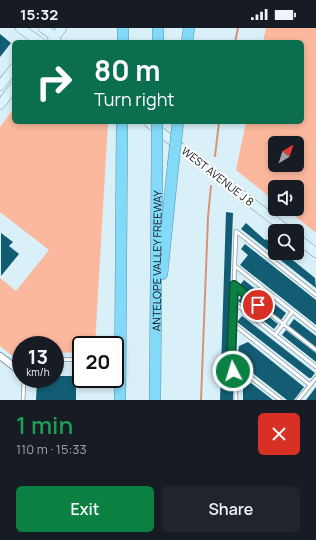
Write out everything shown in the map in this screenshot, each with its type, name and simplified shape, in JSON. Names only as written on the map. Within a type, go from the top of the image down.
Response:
[{"type":"highway","points":[[123,28],[123,40]]},
{"type":"highway","points":[[158,28],[158,40]]},
{"type":"highway","points":[[187,40],[189,28]]},
{"type":"highway","points":[[120,400],[122,124]]},
{"type":"highway","name":"ANTELOPE VALLEY FREEWAY","points":[[155,400],[157,124]]},
{"type":"highway","points":[[156,294],[164,265],[178,124]]},
{"type":"street","points":[[20,28],[36,40]]},
{"type":"street","points":[[38,40],[44,28],[54,40],[62,28]]},
{"type":"street","points":[[0,86],[12,71]]},
{"type":"street","points":[[0,105],[12,90]]},
{"type":"street","name":"WEST AVENUE J 8","points":[[151,124],[279,224]]},
{"type":"street","points":[[304,244],[316,253]]},
{"type":"street","points":[[0,356],[12,365]]},
{"type":"lane","points":[[236,400],[235,380],[231,362],[236,231],[316,295]]},
{"type":"lane","points":[[235,266],[316,330]]},
{"type":"lane","points":[[234,285],[316,350]]},
{"type":"lane","points":[[233,302],[316,367]]},
{"type":"lane","points":[[275,335],[292,312]]},
{"type":"lane","points":[[232,324],[310,385]]},
{"type":"lane","points":[[231,362],[280,400]]},
{"type":"lane","points":[[298,400],[316,378]]},
{"type":"lane","points":[[23,400],[24,388]]},
{"type":"shaded area","points":[[266,28],[316,28],[316,233],[295,216],[304,216],[304,180],[268,180],[268,195],[236,170],[246,124],[304,124],[304,40],[263,40]]},
{"type":"shaded area","points":[[12,111],[12,124],[108,124],[96,336],[72,336],[72,352],[64,353],[64,336],[12,336],[12,356],[0,346],[0,278],[16,291],[49,250],[0,212],[0,127]]},
{"type":"building","points":[[0,34],[11,43],[0,57]]},
{"type":"building","points":[[226,212],[233,213],[227,376],[233,377],[233,400],[220,400]]},
{"type":"building","points":[[246,223],[265,240],[268,241],[268,250],[241,229]]},
{"type":"building","points":[[1,233],[13,242],[9,246],[19,254],[1,276]]},
{"type":"building","points":[[245,244],[316,300],[316,325],[240,265],[248,255],[241,249]]},
{"type":"building","points":[[280,260],[293,260],[315,278],[316,288]]},
{"type":"building","points":[[244,280],[286,313],[281,320],[239,286]]},
{"type":"building","points":[[242,296],[278,324],[274,329],[238,301]]},
{"type":"building","points":[[242,316],[315,373],[311,378],[309,378],[237,322]]},
{"type":"building","points":[[294,319],[316,336],[316,347],[289,326]]},
{"type":"building","points":[[286,330],[316,353],[316,362],[282,335]]},
{"type":"building","points":[[248,342],[304,387],[294,400],[287,400],[237,361],[239,346]]},
{"type":"building","points":[[64,376],[72,376],[72,388],[76,388],[76,400],[36,400],[37,388],[64,388]]},
{"type":"building","points":[[251,383],[273,400],[243,400],[243,388]]},
{"type":"building","points":[[316,387],[316,400],[306,400]]},
{"type":"waterway","points":[[235,40],[238,28]]},
{"type":"waterway","points":[[215,156],[219,124]]},
{"type":"waterway","points":[[201,400],[208,217],[211,186]]},
{"type":"route","points":[[233,371],[231,362],[234,285],[258,305]]}]
